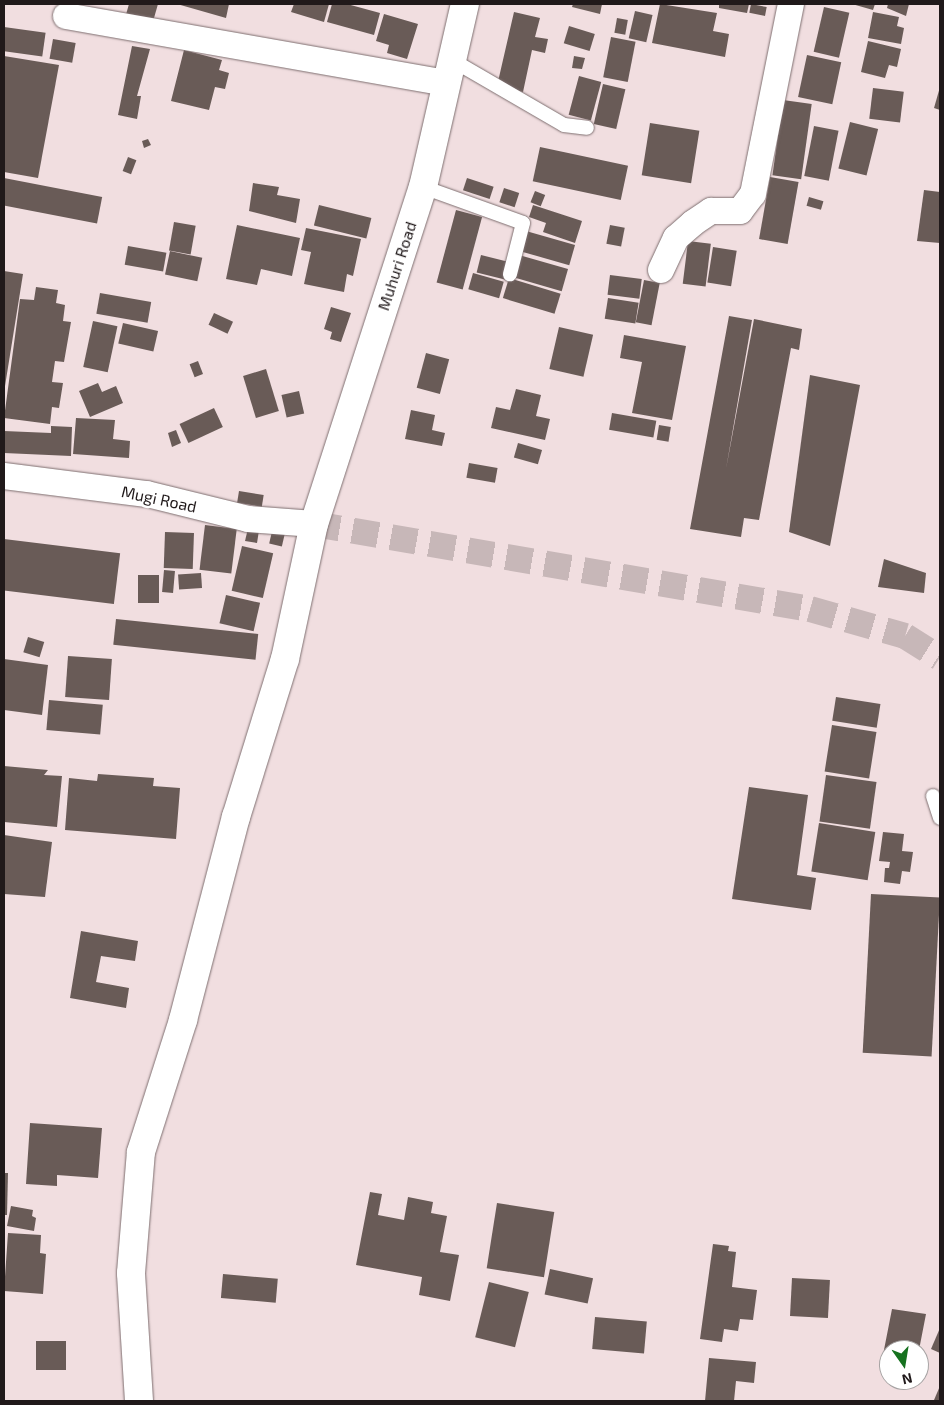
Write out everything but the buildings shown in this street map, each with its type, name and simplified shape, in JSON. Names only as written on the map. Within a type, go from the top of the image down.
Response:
[{"type":"main road","name":"Muhuri Road","points":[[138,1401],[132,1274],[141,1152],[183,1020],[236,817],[285,659],[314,524],[423,187],[465,4]]},
{"type":"street","points":[[661,270],[676,238],[693,223],[711,211],[740,210],[753,194],[791,4]]},
{"type":"street","points":[[66,16],[449,72]]},
{"type":"street","name":"Mugi Road","points":[[4,476],[147,494],[248,519],[314,524]]},
{"type":"lane","points":[[449,72],[564,125],[587,128]]},
{"type":"lane","points":[[423,187],[523,223],[510,274]]},
{"type":"lane","points":[[933,796],[940,818]]},
{"type":"tunnel","points":[[314,524],[810,609],[905,636],[940,658]]}]
